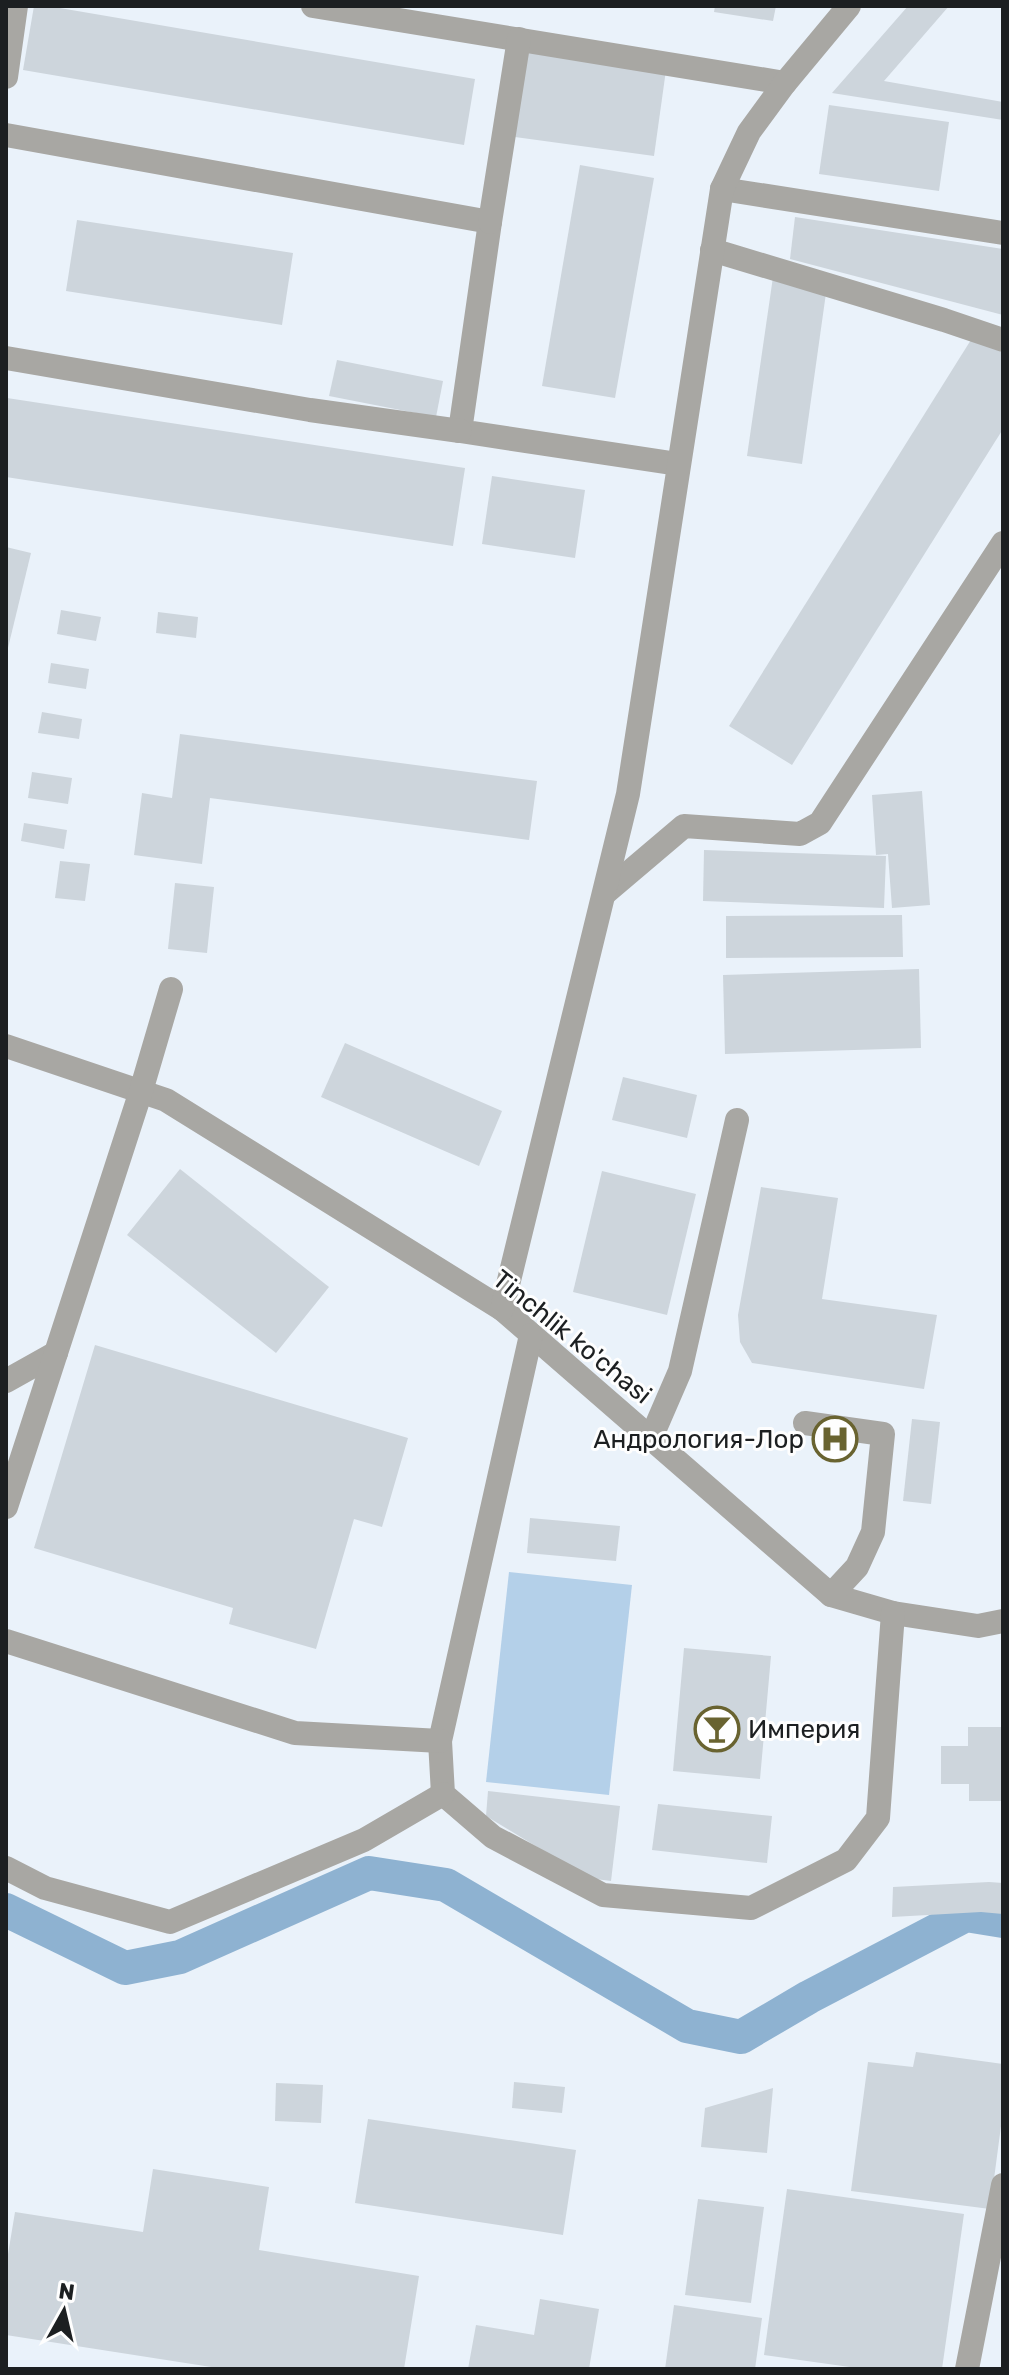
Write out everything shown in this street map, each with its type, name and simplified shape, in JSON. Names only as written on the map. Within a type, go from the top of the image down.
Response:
[{"type":"street","points":[[6,77],[16,6]]},
{"type":"street","points":[[313,6],[785,83]]},
{"type":"street","points":[[502,1309],[628,794],[722,189],[749,132],[844,8]]},
{"type":"street","points":[[460,431],[519,39]]},
{"type":"street","points":[[6,135],[490,222]]},
{"type":"street","points":[[722,189],[1003,233]]},
{"type":"street","points":[[712,250],[1003,340]]},
{"type":"street","points":[[6,358],[310,410],[678,464]]},
{"type":"street","points":[[605,893],[684,826],[800,834],[820,823],[1003,543]]},
{"type":"street","points":[[6,1507],[171,989]]},
{"type":"street","name":"Tinchlik ko'chasi","points":[[6,1046],[166,1100],[502,1309],[831,1595],[893,1613],[978,1626],[1003,1621]]},
{"type":"street","points":[[651,1438],[680,1371],[737,1120]]},
{"type":"street","points":[[531,1335],[440,1741],[443,1794],[493,1837],[603,1895],[751,1908],[846,1860],[878,1818],[893,1613]]},
{"type":"street","points":[[6,1381],[56,1353]]},
{"type":"street","points":[[805,1423],[883,1434],[873,1532],[857,1567],[831,1595]]},
{"type":"street","points":[[6,1641],[295,1733],[440,1741]]},
{"type":"street","points":[[6,1868],[45,1888],[170,1922],[364,1840],[443,1794]]},
{"type":"street","points":[[967,2369],[1003,2185]]},
{"type":"shaded area","points":[[509,1572],[632,1585],[609,1795],[486,1782]]},
{"type":"building","points":[[34,6],[475,79],[464,145],[23,70]]},
{"type":"building","points":[[715,6],[776,6],[773,21],[714,12]]},
{"type":"building","points":[[908,6],[949,6],[884,81],[1003,102],[1003,120],[832,93]]},
{"type":"building","points":[[527,51],[666,70],[654,156],[515,137]]},
{"type":"building","points":[[829,105],[949,122],[939,191],[819,174]]},
{"type":"building","points":[[580,165],[654,178],[615,398],[542,386]]},
{"type":"building","points":[[795,217],[1003,249],[1003,315],[790,259]]},
{"type":"building","points":[[77,220],[293,253],[282,325],[66,291]]},
{"type":"building","points":[[773,277],[826,293],[802,464],[747,456]]},
{"type":"building","points":[[974,335],[1003,353],[1003,429],[792,765],[729,726]]},
{"type":"building","points":[[337,360],[443,381],[436,417],[329,396]]},
{"type":"building","points":[[7,398],[465,468],[453,546],[6,477]]},
{"type":"building","points":[[492,476],[585,490],[575,558],[482,544]]},
{"type":"building","points":[[6,547],[31,553],[7,652],[6,652]]},
{"type":"building","points":[[61,610],[101,617],[96,641],[57,634]]},
{"type":"building","points":[[158,612],[198,617],[196,638],[156,633]]},
{"type":"building","points":[[51,663],[89,669],[86,689],[48,683]]},
{"type":"building","points":[[42,712],[82,719],[79,739],[38,733]]},
{"type":"building","points":[[180,734],[537,781],[529,840],[210,798],[202,864],[134,855],[142,793],[172,798]]},
{"type":"building","points":[[32,772],[72,778],[68,804],[28,798]]},
{"type":"building","points":[[922,791],[930,905],[892,908],[888,854],[876,855],[872,795]]},
{"type":"building","points":[[24,823],[67,830],[64,849],[21,841]]},
{"type":"building","points":[[704,850],[886,856],[884,908],[703,901]]},
{"type":"building","points":[[60,861],[90,864],[85,901],[55,898]]},
{"type":"building","points":[[175,883],[214,887],[207,953],[168,949]]},
{"type":"building","points":[[902,915],[903,957],[726,958],[726,916]]},
{"type":"building","points":[[919,969],[921,1048],[725,1054],[723,975]]},
{"type":"building","points":[[345,1043],[502,1111],[479,1166],[321,1097]]},
{"type":"building","points":[[623,1077],[697,1095],[687,1138],[612,1120]]},
{"type":"building","points":[[180,1169],[329,1287],[276,1353],[127,1235]]},
{"type":"building","points":[[602,1171],[696,1194],[667,1315],[573,1292]]},
{"type":"building","points":[[761,1187],[838,1198],[822,1299],[937,1315],[924,1389],[752,1363],[740,1342],[738,1315]]},
{"type":"building","points":[[95,1345],[408,1438],[382,1527],[354,1519],[316,1649],[229,1624],[233,1608],[34,1548]]},
{"type":"building","points":[[912,1419],[940,1422],[931,1504],[903,1501]]},
{"type":"building","points":[[530,1518],[620,1526],[616,1561],[527,1553]]},
{"type":"building","points":[[684,1648],[771,1656],[760,1779],[673,1771]]},
{"type":"building","points":[[968,1727],[1002,1727],[1003,1801],[969,1801],[969,1784],[941,1784],[941,1746],[968,1746]]},
{"type":"building","points":[[488,1791],[620,1806],[611,1881],[588,1878],[486,1816]]},
{"type":"building","points":[[658,1804],[772,1816],[767,1863],[652,1850]]},
{"type":"building","points":[[1003,1883],[1003,1914],[981,1912],[892,1917],[893,1887]]},
{"type":"building","points":[[916,2052],[1003,2064],[1003,2111],[990,2209],[851,2191],[868,2062],[913,2067]]},
{"type":"building","points":[[514,2082],[565,2087],[562,2113],[512,2108]]},
{"type":"building","points":[[276,2083],[323,2085],[321,2123],[275,2121]]},
{"type":"building","points":[[773,2088],[767,2153],[701,2147],[705,2108]]},
{"type":"building","points":[[368,2119],[576,2150],[563,2235],[355,2203]]},
{"type":"building","points":[[153,2169],[269,2187],[259,2250],[419,2276],[404,2369],[224,2369],[6,2335],[6,2266],[15,2212],[143,2232]]},
{"type":"building","points":[[787,2189],[964,2214],[942,2369],[864,2369],[764,2355]]},
{"type":"building","points":[[698,2199],[764,2207],[751,2303],[685,2295]]},
{"type":"building","points":[[540,2299],[599,2309],[589,2369],[468,2369],[476,2325],[534,2335]]},
{"type":"building","points":[[674,2305],[762,2318],[755,2369],[665,2369]]},
{"type":"waterway","points":[[6,1910],[125,1968],[180,1957],[369,1873],[446,1885],[687,2026],[741,2037],[809,1997],[966,1915],[1003,1921]]},
{"type":"place","name":"Андрология-Лор","points":[[835,1439]]},
{"type":"place","name":"Империя","points":[[717,1729]]}]
